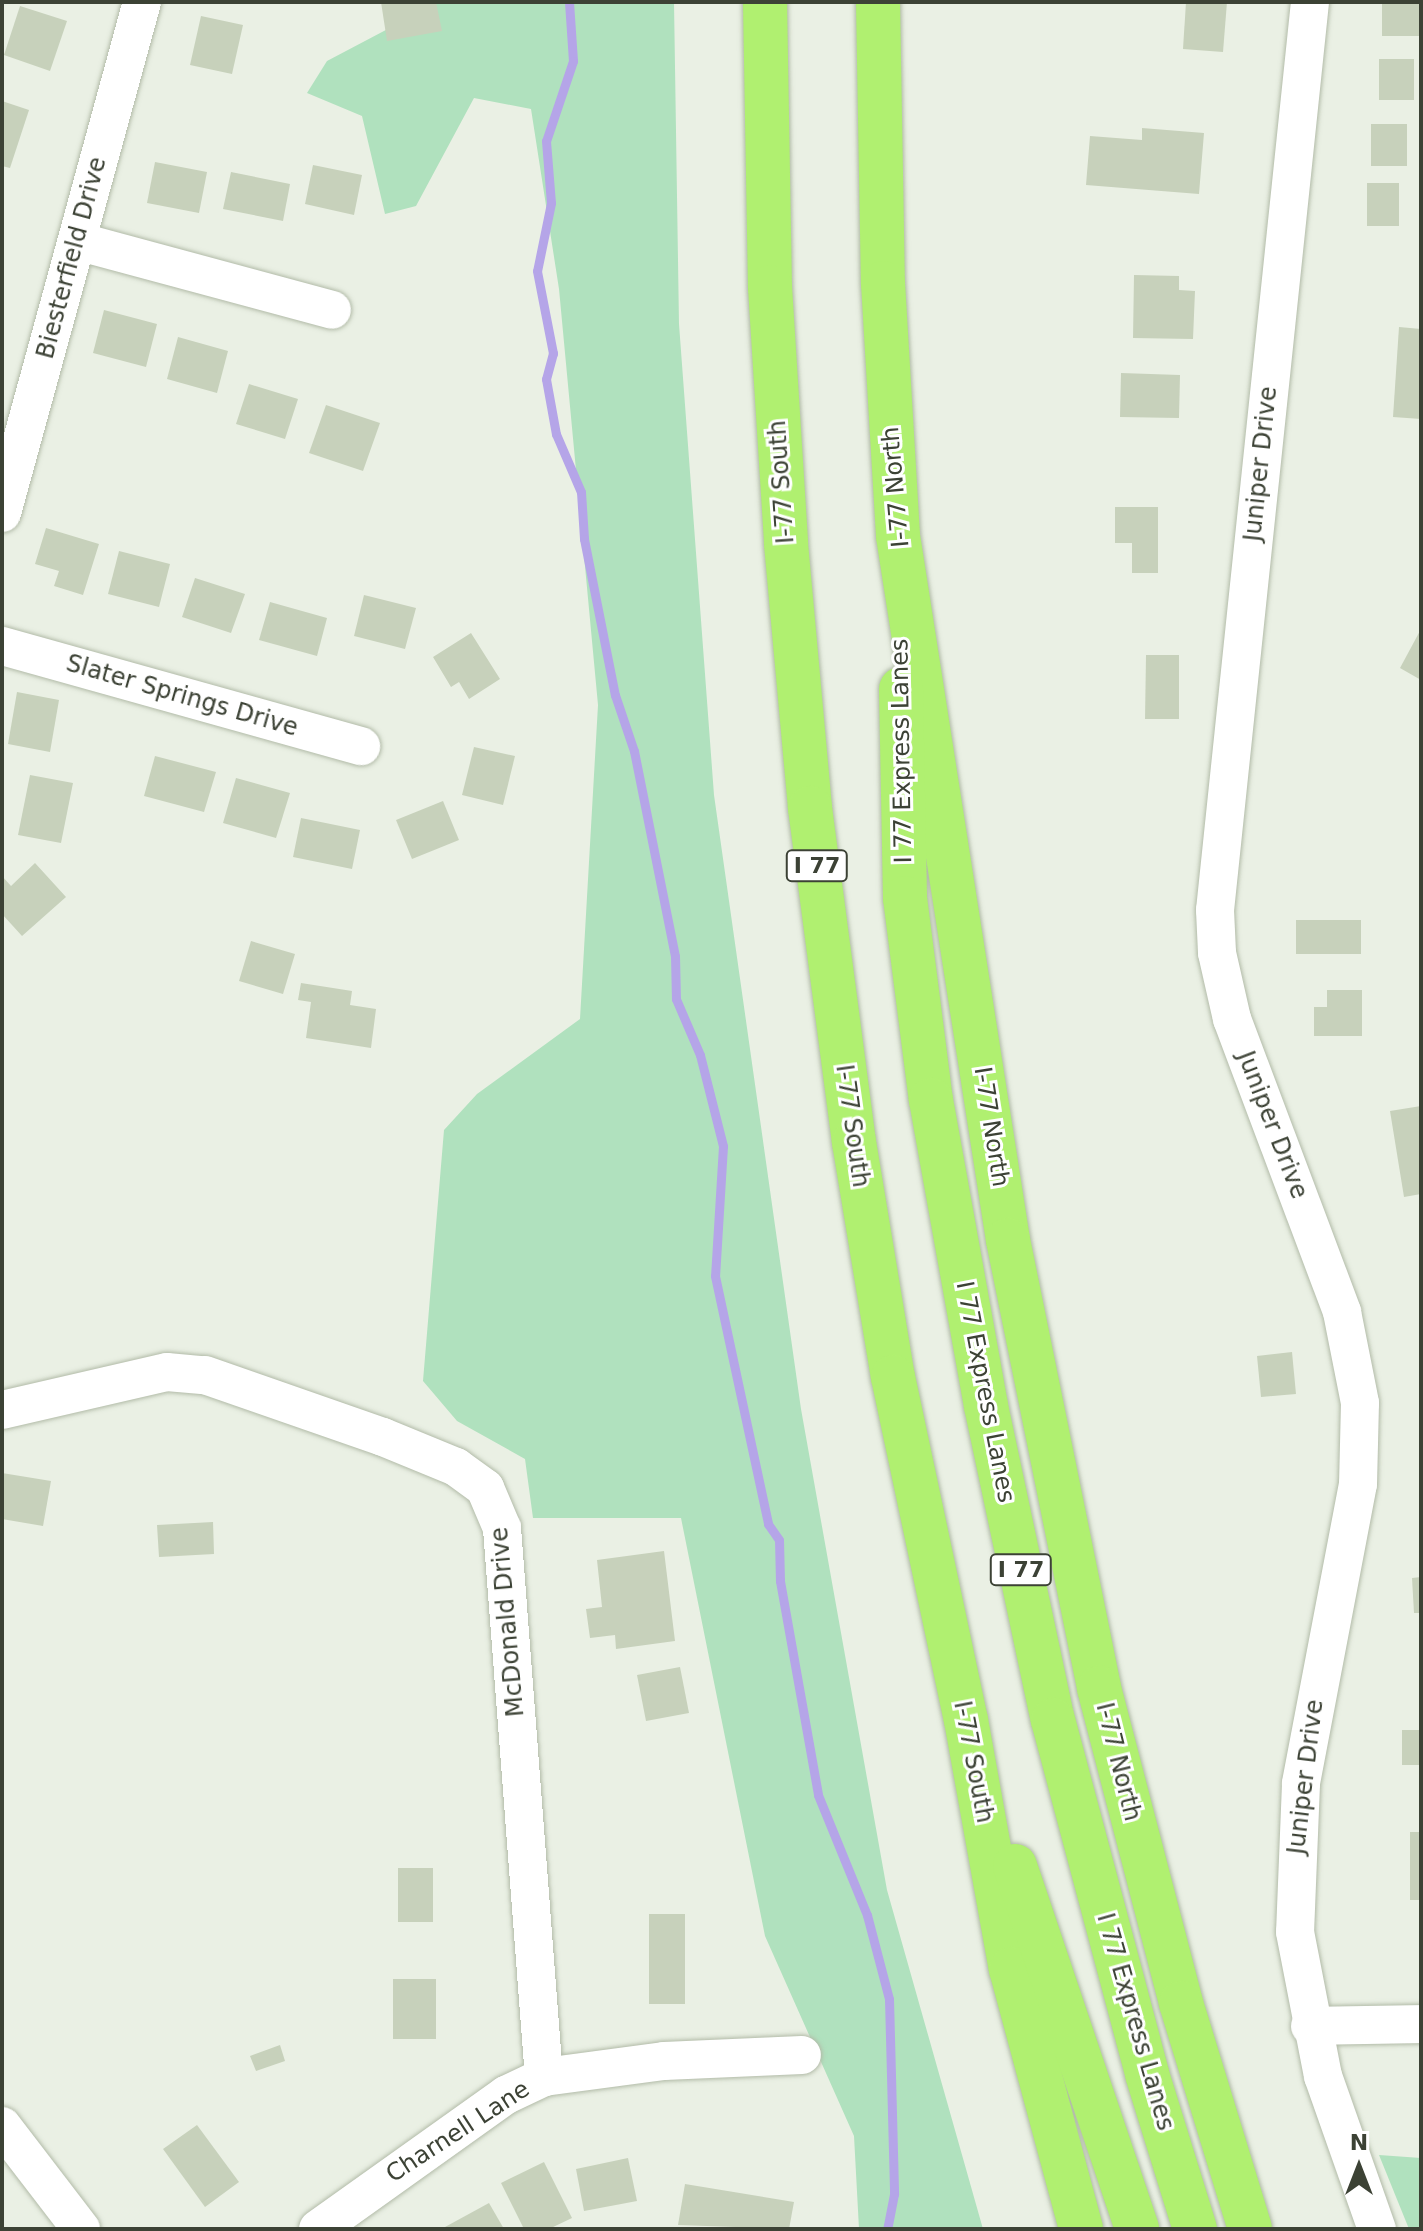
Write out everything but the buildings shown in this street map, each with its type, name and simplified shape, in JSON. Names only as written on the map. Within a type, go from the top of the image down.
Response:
[{"type":"highway","name":"I-77 South","points":[[765,2],[778,430],[817,871],[873,1262],[966,1720],[1011,1969],[1081,2229]]},
{"type":"highway","name":"I-77 North","points":[[878,2],[883,283],[898,536],[1008,1240],[1050,1465],[1155,1909],[1250,2229]]},
{"type":"highway","name":"I 77 Express Lanes","points":[[898,536],[905,898],[934,1115],[986,1406],[1053,1720],[1147,2074],[1195,2229]]},
{"type":"highway","name":"I 77","points":[[966,1720],[1137,2229]]},
{"type":"street","name":"Biesterfield Drive","points":[[2,513],[142,2]]},
{"type":"street","name":"Juniper Drive","points":[[1310,2],[1215,910],[1217,953],[1229,1008],[1342,1312],[1360,1403],[1358,1484],[1308,1740],[1295,1832],[1295,1932],[1310,2026],[1339,2129],[1377,2229]]},
{"type":"street","points":[[77,241],[332,310]]},
{"type":"street","name":"Slater Springs Drive","points":[[2,646],[361,746]]},
{"type":"street","name":"McDonald Drive","points":[[2,1410],[167,1372],[205,1375],[383,1437],[456,1467],[485,1488],[502,1528],[544,2077]]},
{"type":"street","points":[[1310,2026],[1421,2024]]},
{"type":"street","name":"Charnell Lane","points":[[318,2229],[506,2095],[544,2077],[664,2061],[802,2055]]},
{"type":"street","points":[[2,2126],[81,2229]]},
{"type":"green space","points":[[439,2],[674,2],[679,324],[714,795],[801,1409],[887,1890],[983,2229],[859,2229],[854,2136],[765,1936],[681,1518],[533,1518],[525,1459],[457,1421],[423,1381],[444,1130],[477,1094],[580,1019],[598,705],[559,289],[531,109],[474,98],[416,206],[385,214],[362,116],[307,93],[327,61]]},
{"type":"green space","points":[[1379,2155],[1421,2158],[1421,2229],[1409,2229]]},
{"type":"waterway","points":[[569,2],[573,61],[546,141],[551,203],[537,271],[553,353],[546,379],[556,434],[581,492],[584,539],[615,695],[634,751],[675,956],[676,999],[700,1055],[723,1146],[715,1276],[768,1524],[779,1540],[780,1581],[818,1795],[867,1915],[889,1999],[894,2194],[887,2229]]}]
